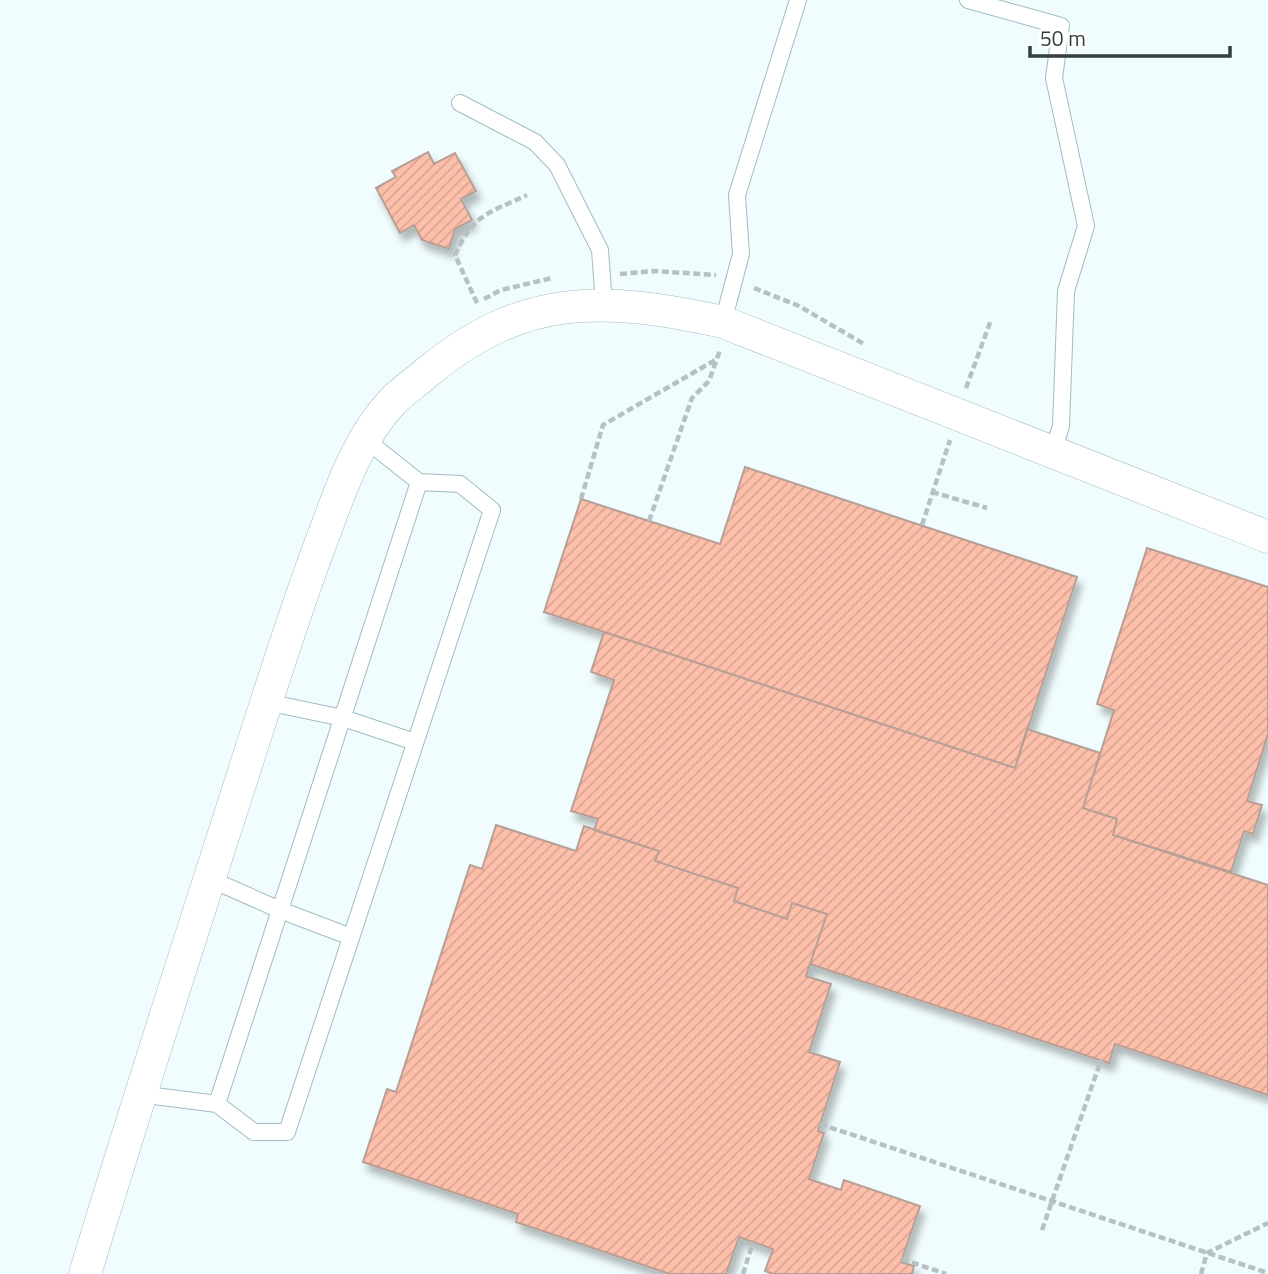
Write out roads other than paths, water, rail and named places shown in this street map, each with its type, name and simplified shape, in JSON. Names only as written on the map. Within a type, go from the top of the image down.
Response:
[{"type":"street","points":[[85,1274],[139,1094],[305,584],[350,464],[390,404],[456,348],[490,329],[537,310],[603,290],[726,323],[1268,537]]},
{"type":"lane","points":[[726,323],[741,254],[737,195],[798,0]]},
{"type":"lane","points":[[968,0],[1062,26],[1054,78],[1086,226],[1066,291],[1061,426],[1053,452]]},
{"type":"lane","points":[[460,103],[535,142],[557,165],[600,250],[603,290]]},
{"type":"lane","points":[[139,1094],[217,1104],[254,1132],[287,1132],[492,510],[460,484],[419,482],[366,440]]},
{"type":"lane","points":[[217,1104],[419,482]]},
{"type":"lane","points":[[267,702],[343,718],[415,743]]},
{"type":"lane","points":[[210,879],[351,937]]}]
